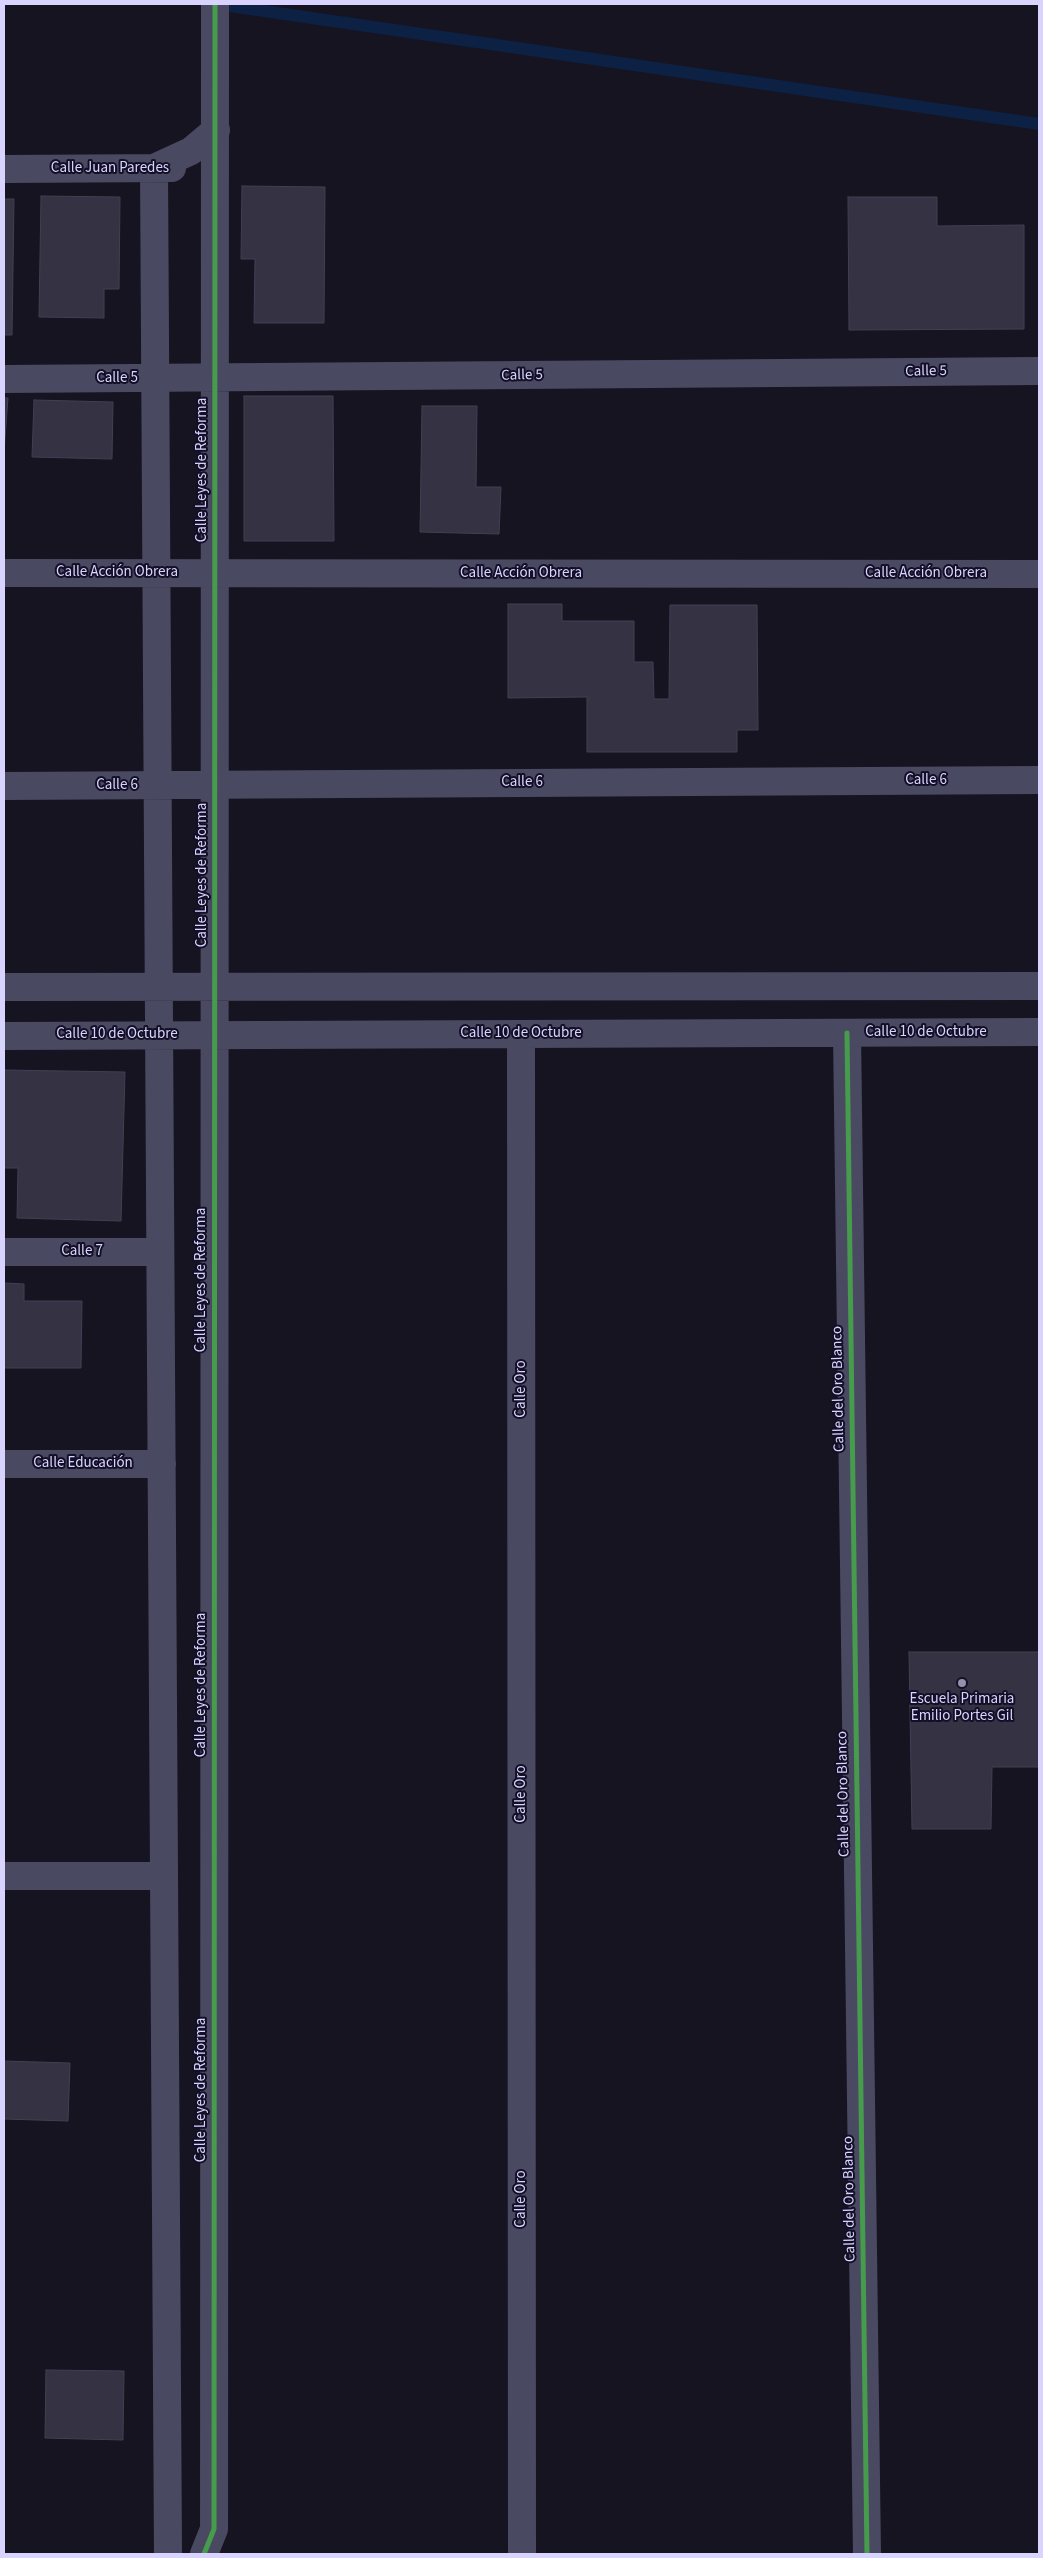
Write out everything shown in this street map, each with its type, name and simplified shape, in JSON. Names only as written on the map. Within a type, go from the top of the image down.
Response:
[{"type":"street","name":"Calle Leyes de Reforma","points":[[204,2554],[214,2529],[215,4]]},
{"type":"street","points":[[168,2554],[154,168],[191,151],[216,130]]},
{"type":"street","name":"Calle Juan Paredes","points":[[4,169],[216,168]]},
{"type":"street","name":"Calle 5","points":[[4,379],[216,379],[1039,371]]},
{"type":"street","name":"Calle Acción Obrera","points":[[4,573],[1039,574]]},
{"type":"street","name":"Calle 6","points":[[4,786],[1039,780]]},
{"type":"street","points":[[4,987],[1039,986]]},
{"type":"street","name":"Calle 10 de Octubre","points":[[4,1036],[1039,1032]]},
{"type":"street","name":"Calle del Oro Blanco","points":[[847,1033],[867,2554]]},
{"type":"street","name":"Calle Oro","points":[[521,1034],[522,2554]]},
{"type":"street","name":"Calle 7","points":[[4,1252],[160,1252]]},
{"type":"street","name":"Calle Educación","points":[[4,1464],[162,1464]]},
{"type":"street","points":[[4,1876],[164,1876]]},
{"type":"building","points":[[242,186],[325,187],[324,323],[254,323],[255,259],[241,259]]},
{"type":"building","points":[[41,196],[120,197],[119,289],[104,289],[104,318],[39,317]]},
{"type":"building","points":[[848,197],[937,197],[937,226],[1024,225],[1024,329],[849,330]]},
{"type":"building","points":[[4,199],[14,199],[12,335],[4,335]]},
{"type":"building","points":[[244,396],[333,396],[334,541],[244,541]]},
{"type":"building","points":[[4,398],[8,398],[4,451]]},
{"type":"building","points":[[34,400],[113,402],[112,459],[32,457]]},
{"type":"building","points":[[422,406],[477,406],[476,487],[501,487],[499,534],[420,532]]},
{"type":"building","points":[[508,604],[562,604],[562,621],[634,621],[634,662],[653,662],[654,699],[669,699],[670,605],[757,605],[758,730],[737,730],[737,752],[587,752],[587,697],[508,698]]},
{"type":"building","points":[[4,1070],[125,1072],[121,1221],[17,1218],[18,1168],[4,1168]]},
{"type":"building","points":[[4,1283],[24,1284],[24,1301],[82,1301],[81,1368],[4,1368]]},
{"type":"building","points":[[909,1652],[1039,1652],[1039,1767],[992,1767],[991,1829],[912,1829]]},
{"type":"building","points":[[4,2061],[70,2063],[68,2121],[4,2119]]},
{"type":"building","points":[[46,2370],[124,2371],[123,2440],[45,2438]]},
{"type":"waterway","points":[[216,4],[1039,124]]},
{"type":"cycle path","points":[[204,2554],[214,2529],[215,4]]},
{"type":"cycle path","points":[[847,1033],[867,2554]]},
{"type":"place","name":"Escuela Primaria Emilio Portes Gil","points":[[962,1683]]}]
